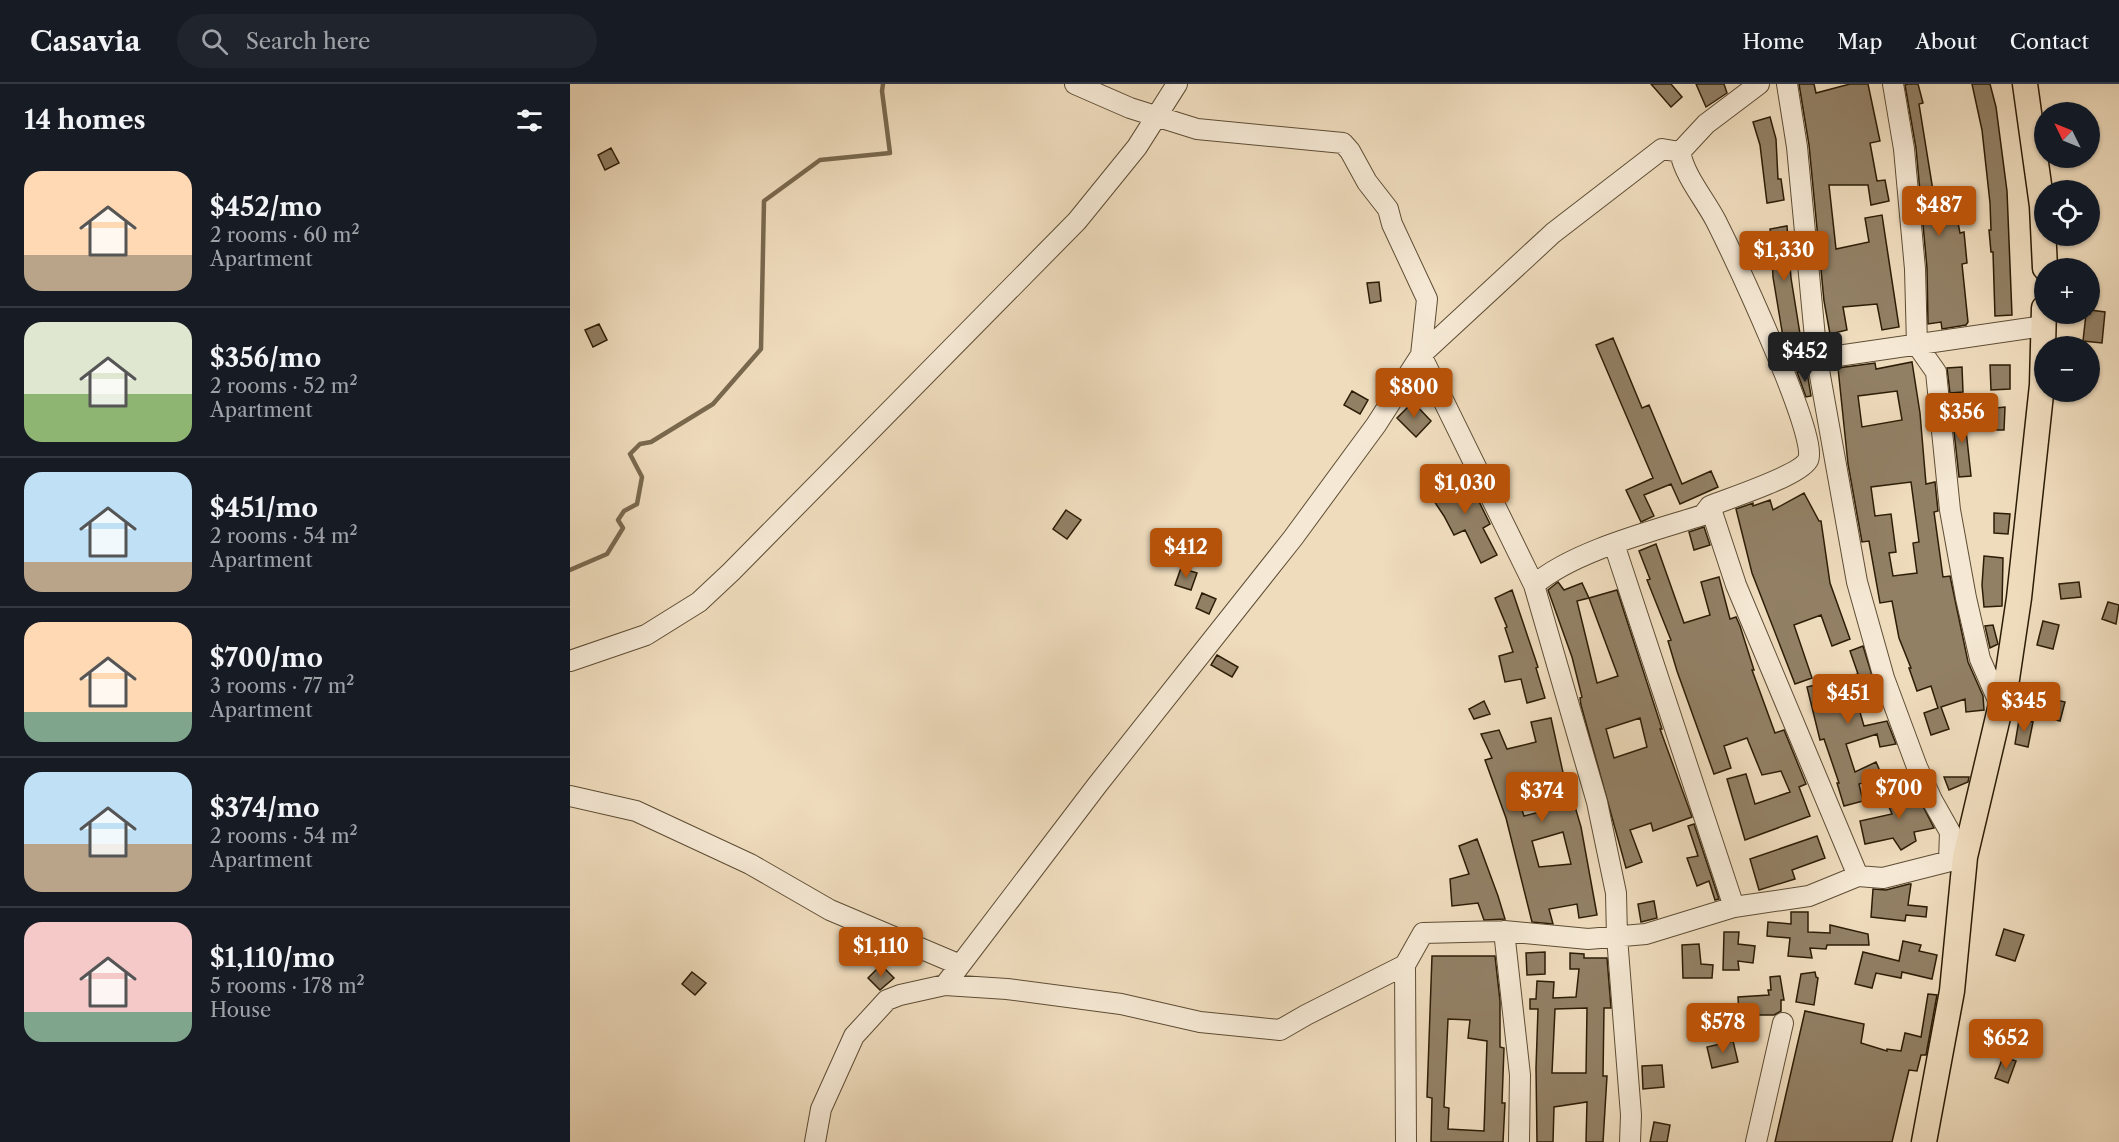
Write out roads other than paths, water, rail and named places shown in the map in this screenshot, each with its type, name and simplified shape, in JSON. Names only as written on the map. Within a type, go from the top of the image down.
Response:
[{"type":"main road","points":[[2025,84],[2042,206],[2045,258]]},
{"type":"main road","points":[[1924,1142],[1952,991],[1957,859],[2002,709],[2019,598],[2042,385],[2044,324]]},
{"type":"street","points":[[1075,84],[1130,108],[1197,129],[1343,143],[1367,182],[1388,209],[1392,225],[1426,299],[1421,355],[1534,585],[1597,802],[1617,893],[1617,937],[1631,1115],[1630,1142]]},
{"type":"street","points":[[570,661],[646,635],[676,618],[707,595],[1077,221],[1116,175],[1159,116],[1177,84]]},
{"type":"street","points":[[1680,152],[1706,124],[1760,84]]},
{"type":"street","points":[[1407,1142],[1405,965],[1423,933],[1504,931],[1588,939],[1646,934],[1734,907],[1809,896],[1858,876],[1883,878],[1957,859],[1950,832],[1921,775],[1884,678],[1857,582],[1817,359],[1797,147],[1787,84]]},
{"type":"street","points":[[1893,84],[1904,149],[1915,269],[1917,345],[1936,372],[1950,510],[1966,598],[1980,659],[2002,709]]},
{"type":"street","points":[[945,985],[1098,784],[1279,556],[1376,425],[1421,355],[1571,219],[1662,149],[1680,152]]},
{"type":"street","points":[[1534,585],[1551,572],[1614,544],[1703,515],[1710,506],[1788,476],[1804,466],[1810,458],[1810,444],[1797,403],[1734,256],[1683,164],[1680,152]]},
{"type":"street","points":[[1817,359],[1917,345],[2034,319]]},
{"type":"street","points":[[1710,506],[1736,585],[1858,876]]},
{"type":"street","points":[[1614,544],[1734,907]]},
{"type":"street","points":[[570,796],[636,811],[750,864],[830,909],[960,965]]},
{"type":"street","points":[[1504,931],[1520,1075],[1519,1142]]},
{"type":"street","points":[[814,1142],[821,1109],[854,1036],[887,1000],[945,985],[1007,988],[1098,1001],[1200,1022],[1280,1030],[1405,965]]},
{"type":"street","points":[[1756,1142],[1783,1023]]},
{"type":"waterway","points":[[570,570],[607,554],[623,528],[618,520],[624,511],[637,504],[642,477],[630,454],[640,444],[651,442],[713,404],[761,349],[764,201],[820,160],[890,153],[883,84]]}]
